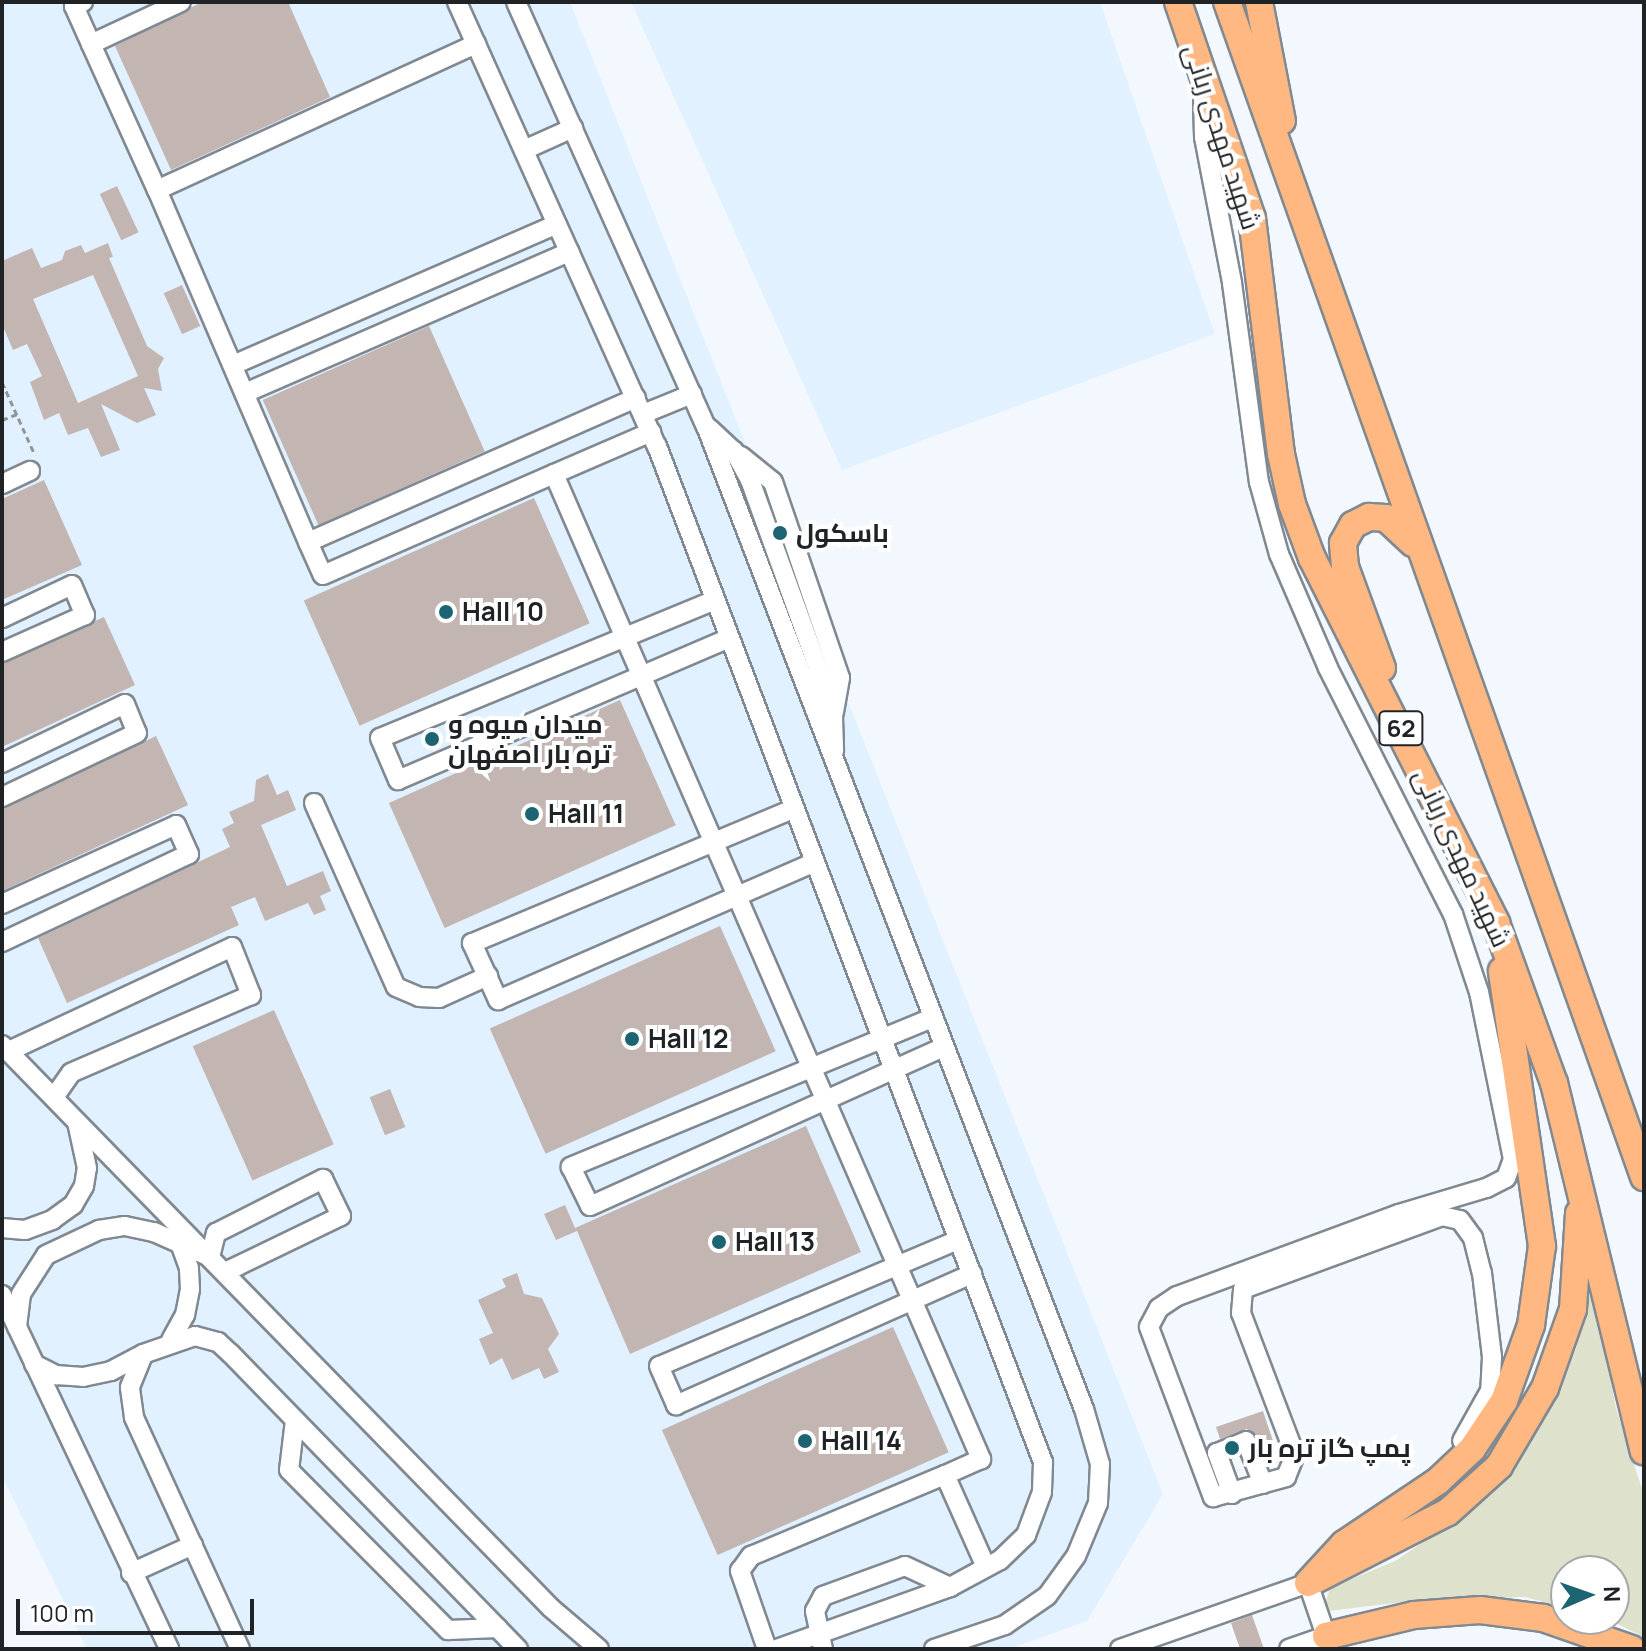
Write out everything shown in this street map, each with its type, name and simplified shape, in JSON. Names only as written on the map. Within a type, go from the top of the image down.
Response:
[{"type":"highway","name":"شهید مهدی ربانی","points":[[1178,2],[1252,218],[1281,454],[1292,504],[1312,558],[1393,711],[1496,923],[1554,1083],[1644,1451]]},
{"type":"highway","name":"شهید مهدی ربانی","points":[[1227,2],[1418,549],[1644,1177]]},
{"type":"highway","points":[[1259,2],[1293,188]]},
{"type":"highway","points":[[1393,711],[1374,635],[1345,567],[1343,543],[1353,525],[1369,517],[1386,518],[1418,549]]},
{"type":"highway","points":[[1308,1583],[1344,1544],[1438,1481],[1472,1449],[1504,1401],[1531,1325],[1542,1246],[1496,923]]},
{"type":"highway","points":[[1308,1583],[1382,1550],[1448,1512],[1499,1466],[1545,1388],[1573,1309],[1580,1191]]},
{"type":"highway","points":[[1326,1636],[1414,1615],[1480,1610],[1543,1618],[1632,1649]]},
{"type":"lane","points":[[83,2],[74,6],[323,575],[554,474],[643,415]]},
{"type":"lane","points":[[91,44],[181,2]]},
{"type":"lane","points":[[457,2],[643,415],[1043,1462],[1042,1492],[1026,1535],[986,1567],[950,1587],[821,1642],[777,1649]]},
{"type":"lane","points":[[516,2],[706,426],[1100,1464],[1098,1503],[1076,1556],[1047,1596],[1005,1625],[934,1649]]},
{"type":"lane","points":[[157,190],[476,44]]},
{"type":"lane","points":[[1203,73],[1204,137],[1232,283],[1259,482],[1279,554],[1328,668],[1453,914],[1479,992],[1513,1159],[1506,1178],[1486,1188],[1258,1264],[1159,1308],[1149,1327],[1204,1485],[1213,1497],[1286,1477],[1295,1455],[1241,1313],[1243,1289],[1442,1216],[1460,1220],[1473,1238],[1492,1357],[1490,1391],[1469,1434],[1405,1502]]},
{"type":"lane","points":[[524,150],[573,128]]},
{"type":"lane","points":[[233,365],[557,224]]},
{"type":"lane","points":[[245,393],[570,252]]},
{"type":"lane","points":[[308,542],[692,394]]},
{"type":"lane","points":[[706,426],[773,482],[840,678],[833,718],[834,766]]},
{"type":"lane","points":[[2,484],[30,471]]},
{"type":"lane","points":[[554,474],[981,1459],[751,1556],[740,1571],[767,1649]]},
{"type":"lane","points":[[2,618],[72,585],[85,615],[2,652]]},
{"type":"lane","points":[[715,600],[380,738],[398,780],[729,638]]},
{"type":"lane","points":[[2,763],[125,704],[137,733],[2,797]]},
{"type":"lane","points":[[314,803],[396,987],[419,997],[439,998],[488,976]]},
{"type":"lane","points":[[793,809],[472,943],[498,1000],[813,863]]},
{"type":"lane","points":[[2,904],[176,825],[189,854],[2,942]]},
{"type":"lane","points":[[54,1097],[71,1073],[251,995],[232,947],[5,1048],[551,1608],[599,1649]]},
{"type":"lane","points":[[932,1018],[571,1167],[590,1206],[943,1047]]},
{"type":"lane","points":[[2,1228],[25,1230],[52,1220],[73,1205],[84,1186],[87,1168],[76,1120]]},
{"type":"lane","points":[[210,1257],[216,1233],[323,1179],[341,1216],[225,1272]]},
{"type":"lane","points":[[159,1204],[180,1242],[190,1289],[185,1315],[171,1340]]},
{"type":"lane","points":[[17,1327],[21,1294],[46,1255],[99,1230],[125,1226],[180,1242],[210,1257]]},
{"type":"lane","points":[[958,1240],[659,1366],[676,1405],[972,1274]]},
{"type":"lane","points":[[2,1295],[169,1649]]},
{"type":"lane","points":[[34,1364],[56,1375],[83,1377],[171,1340],[195,1336],[218,1342],[518,1649]]},
{"type":"lane","points":[[143,1354],[130,1387],[134,1417],[240,1649]]},
{"type":"lane","points":[[295,1420],[289,1470],[448,1630],[498,1628]]},
{"type":"lane","points":[[1232,1494],[1217,1453],[1246,1441],[1263,1484]]},
{"type":"lane","points":[[945,1475],[986,1567]]},
{"type":"lane","points":[[131,1573],[193,1545]]},
{"type":"lane","points":[[821,1642],[815,1611],[823,1596],[905,1566],[950,1587]]},
{"type":"lane","points":[[1120,1649],[1308,1583],[1326,1636],[1289,1649]]},
{"type":"path","points":[[2,382],[40,466],[30,471]]},
{"type":"path","points":[[2,420],[17,414]]},
{"type":"shaded area","name":"میدان میوه و تره بار اصفهان","points":[[2,2],[570,2],[1163,1494],[1087,1621],[1010,1649],[87,1649],[2,1476]]},
{"type":"shaded area","points":[[631,2],[1100,2],[1215,334],[842,470]]},
{"type":"green space","points":[[1591,1280],[1616,1408],[1644,1495],[1644,1637],[1630,1630],[1630,1555],[1550,1555],[1550,1604],[1525,1597],[1419,1600],[1329,1611],[1325,1604],[1330,1588],[1395,1561],[1470,1511],[1527,1448],[1576,1349]]},
{"type":"building","points":[[202,2],[288,2],[330,97],[171,170],[115,46]]},
{"type":"building","points":[[117,186],[139,232],[121,240],[100,194]]},
{"type":"building","points":[[108,243],[113,257],[109,258],[147,346],[164,358],[158,369],[162,391],[144,388],[156,415],[137,423],[101,404],[120,450],[101,457],[88,428],[68,435],[59,413],[44,420],[30,382],[42,376],[27,344],[13,350],[2,324],[2,261],[32,248],[41,268],[62,260],[65,251],[81,245],[85,253]],"holes":[[[93,275],[138,376],[78,403],[33,299]]]},
{"type":"building","points":[[182,285],[200,326],[182,334],[164,293]]},
{"type":"building","points":[[429,326],[485,451],[318,525],[263,400]]},
{"type":"building","points":[[44,480],[82,565],[2,600],[2,499]]},
{"type":"building","name":"Hall 10","points":[[534,498],[590,623],[360,726],[304,600]]},
{"type":"building","points":[[104,617],[135,685],[2,747],[2,664]]},
{"type":"building","name":"Hall 11","points":[[620,700],[676,825],[445,928],[389,803]]},
{"type":"building","points":[[156,736],[188,805],[2,891],[2,809]]},
{"type":"building","points":[[268,774],[277,795],[288,790],[296,810],[261,825],[287,886],[323,871],[331,891],[320,896],[326,910],[314,915],[308,903],[265,921],[255,897],[231,907],[239,925],[67,1003],[38,938],[230,847],[222,829],[234,823],[229,812],[254,801],[256,780]]},
{"type":"building","name":"Hall 12","points":[[720,926],[776,1051],[546,1154],[490,1028]]},
{"type":"building","points":[[274,1010],[334,1144],[252,1180],[193,1046]]},
{"type":"building","points":[[390,1089],[405,1127],[385,1135],[370,1097]]},
{"type":"building","name":"Hall 13","points":[[806,1126],[861,1252],[630,1354],[577,1231],[556,1240],[544,1214],[565,1205],[575,1228]]},
{"type":"building","points":[[517,1273],[524,1294],[542,1298],[559,1334],[548,1349],[559,1372],[544,1379],[539,1368],[512,1380],[502,1358],[490,1365],[479,1339],[493,1333],[478,1300],[506,1287],[502,1279]]},
{"type":"building","name":"Hall 14","points":[[893,1327],[949,1452],[718,1555],[662,1430]]},
{"type":"building","points":[[1263,1411],[1274,1444],[1262,1448],[1247,1429],[1220,1439],[1216,1427]]},
{"type":"building","points":[[1252,1615],[1264,1649],[1240,1649],[1231,1623]]},
{"type":"place","name":"باسكول","points":[[780,533]]},
{"type":"place","name":"Hall 10","points":[[446,612]]},
{"type":"place","name":"میدان میوه و تره بار اصفهان","points":[[432,739]]},
{"type":"place","name":"Hall 11","points":[[532,814]]},
{"type":"place","name":"Hall 12","points":[[632,1039]]},
{"type":"place","name":"Hall 13","points":[[719,1242]]},
{"type":"place","name":"Hall 14","points":[[805,1441]]},
{"type":"place","name":"پمپ گاز تره بار","points":[[1232,1448]]}]
